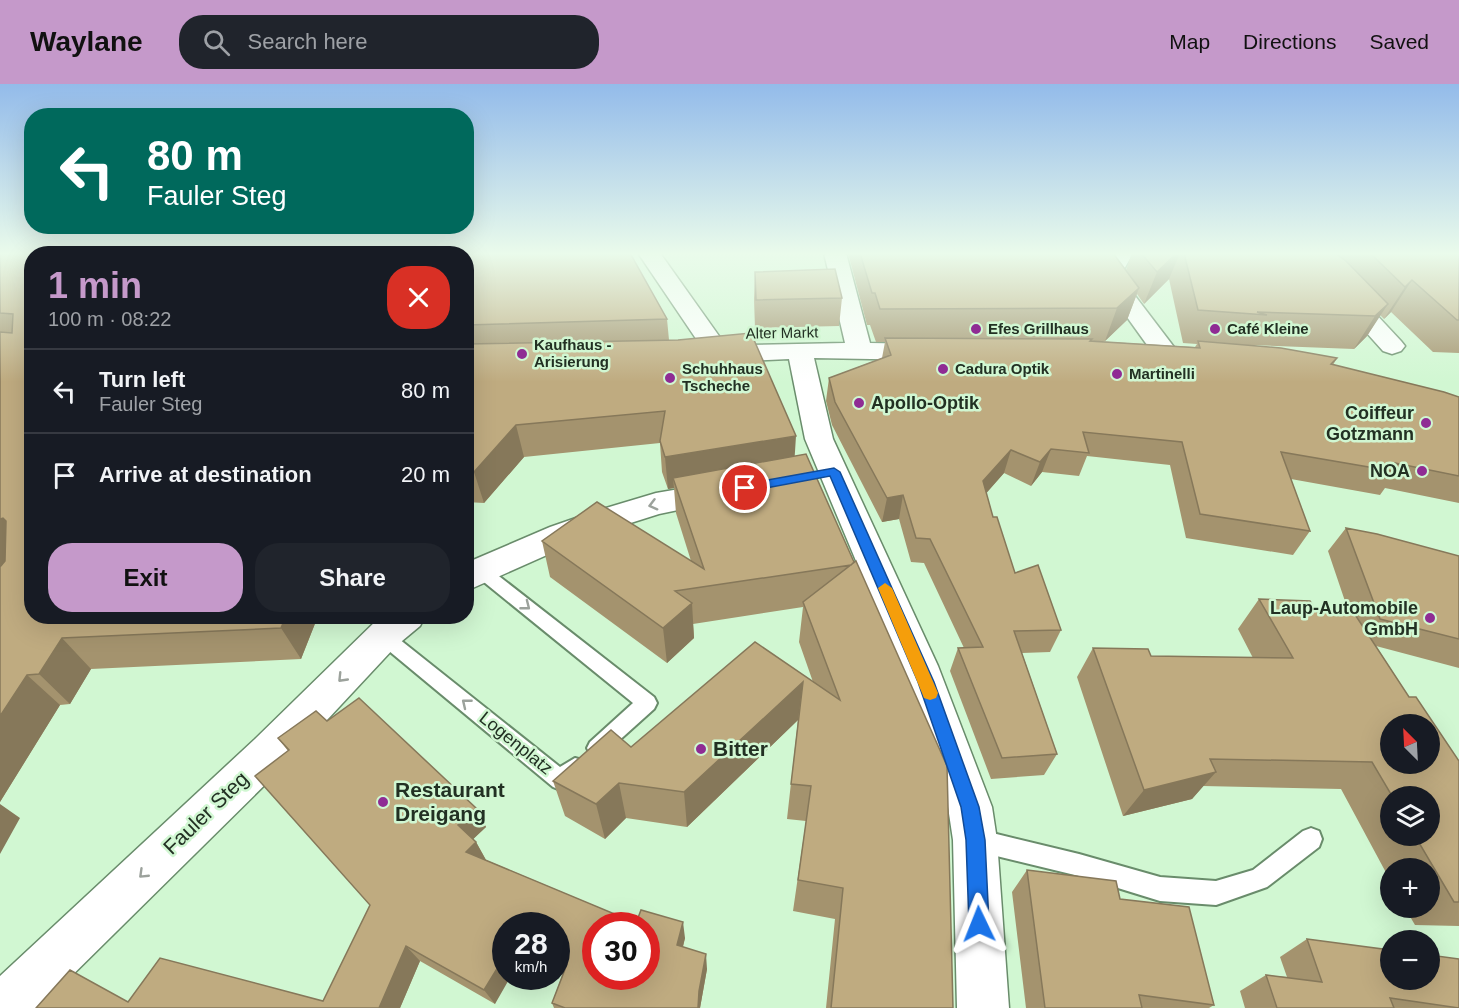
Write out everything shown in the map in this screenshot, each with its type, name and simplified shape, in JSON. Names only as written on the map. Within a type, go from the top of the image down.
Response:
[{"type":"street","points":[[679,296],[716,350]]},
{"type":"street","points":[[846,296],[858,343]]},
{"type":"street","points":[[1125,296],[1174,352],[1132,350]]},
{"type":"street","points":[[1346,296],[1392,346]]},
{"type":"street","name":"Alter Markt","points":[[716,350],[728,333],[746,335],[829,333],[858,343],[910,352],[956,351]]},
{"type":"street","name":"Alter Markt","points":[[689,358],[716,350],[747,353],[800,351],[858,343]]},
{"type":"street","points":[[800,351],[819,439],[932,699],[970,807],[975,840],[983,1008]]},
{"type":"street","points":[[801,478],[834,472]]},
{"type":"street","points":[[474,574],[562,535],[607,519],[656,504],[745,488]]},
{"type":"street","name":"Fauler Steg","points":[[3,1008],[270,752],[395,626]]},
{"type":"lane","name":"Logenplatz","points":[[395,626],[560,780],[647,703],[474,575]]},
{"type":"lane","points":[[975,840],[1079,865],[1160,889],[1216,893],[1259,879],[1311,839]]},
{"type":"building","points":[[0,296],[24,296],[24,624],[283,624],[281,628],[62,638],[39,674],[27,675],[0,716],[0,567],[5,561],[6,521],[3,518],[0,519],[0,332],[12,333],[13,314],[0,313]]},
{"type":"building","points":[[474,296],[654,296],[667,319],[474,325]]},
{"type":"building","points":[[756,296],[842,296],[842,298],[756,300]]},
{"type":"building","points":[[876,296],[1130,296],[1117,308],[880,309]]},
{"type":"building","points":[[1195,296],[1380,296],[1388,304],[1375,316],[1257,312],[1267,315],[1198,310]]},
{"type":"building","points":[[1430,296],[1459,296],[1459,320]]},
{"type":"building","points":[[751,333],[796,436],[665,457],[660,441],[665,411],[516,425],[474,472],[474,344],[678,340]]},
{"type":"building","points":[[885,338],[1092,339],[1090,341],[1200,348],[1198,341],[1281,348],[1337,358],[1331,364],[1459,397],[1459,476],[1395,463],[1398,472],[1281,452],[1310,531],[1200,514],[1182,442],[1083,432],[1089,453],[1051,449],[1040,462],[1011,450],[983,481],[993,517],[997,517],[1015,573],[1038,565],[1061,630],[1014,631],[1057,754],[1002,758],[958,648],[983,647],[930,539],[916,538],[903,495],[887,498],[835,402],[829,378],[891,355]]},
{"type":"building","points":[[806,454],[854,562],[851,565],[675,591],[692,603],[663,628],[542,541],[597,502],[704,569],[673,478]]},
{"type":"building","points":[[1346,528],[1459,556],[1459,639],[1380,619]]},
{"type":"building","points":[[856,561],[947,766],[953,1008],[831,1008],[843,888],[798,880],[811,786],[791,784],[803,682],[684,792],[619,783],[596,804],[553,781],[611,730],[631,747],[755,642],[840,700],[803,602]]},
{"type":"building","points":[[1259,599],[1310,601],[1317,612],[1354,613],[1409,697],[1416,697],[1427,714],[1380,714],[1380,774],[1440,774],[1440,733],[1459,761],[1459,902],[1454,902],[1440,878],[1440,858],[1428,858],[1421,846],[1440,846],[1440,786],[1386,786],[1372,762],[1210,759],[1216,772],[1144,790],[1093,648],[1148,649],[1151,656],[1293,658]]},
{"type":"building","points":[[359,698],[476,808],[458,825],[476,842],[466,852],[610,912],[582,912],[582,990],[660,990],[660,915],[683,922],[677,945],[706,954],[698,1008],[565,1008],[552,1003],[557,990],[570,990],[570,912],[492,912],[492,977],[484,990],[406,946],[379,1008],[36,1008],[70,970],[128,1002],[160,958],[323,1001],[370,905],[255,776],[289,750],[278,738],[316,711],[327,721]]},
{"type":"building","points":[[1027,870],[1116,881],[1120,899],[1189,907],[1214,1005],[1139,995],[1142,1008],[1045,1008]]},
{"type":"building","points":[[1307,939],[1380,949],[1380,990],[1440,990],[1440,956],[1459,959],[1459,1008],[1390,998],[1394,1008],[1277,1008],[1266,975],[1322,982]]},
{"type":"slow traffic","points":[[885,588],[930,693]]},
{"type":"place","name":"Efes Grillhaus","points":[[976,329]]},
{"type":"place","name":"Café Kleine","points":[[1215,329]]},
{"type":"place","name":"Kaufhaus - Arisierung","points":[[522,354]]},
{"type":"place","name":"Cadura Optik","points":[[943,369]]},
{"type":"place","name":"Martinelli","points":[[1117,374]]},
{"type":"place","name":"Schuhhaus Tscheche","points":[[670,378]]},
{"type":"place","name":"Apollo-Optik","points":[[859,403]]},
{"type":"place","name":"Coiffeur Gotzmann","points":[[1426,423]]},
{"type":"place","name":"NOA","points":[[1422,471]]},
{"type":"place","name":"Laup-Automobile GmbH","points":[[1430,618]]},
{"type":"place","name":"Bitter","points":[[701,749]]},
{"type":"place","name":"Restaurant Dreigang","points":[[383,802]]},
{"type":"route","points":[[745,488],[834,472],[926,682],[970,807],[975,840],[979,924]]}]
